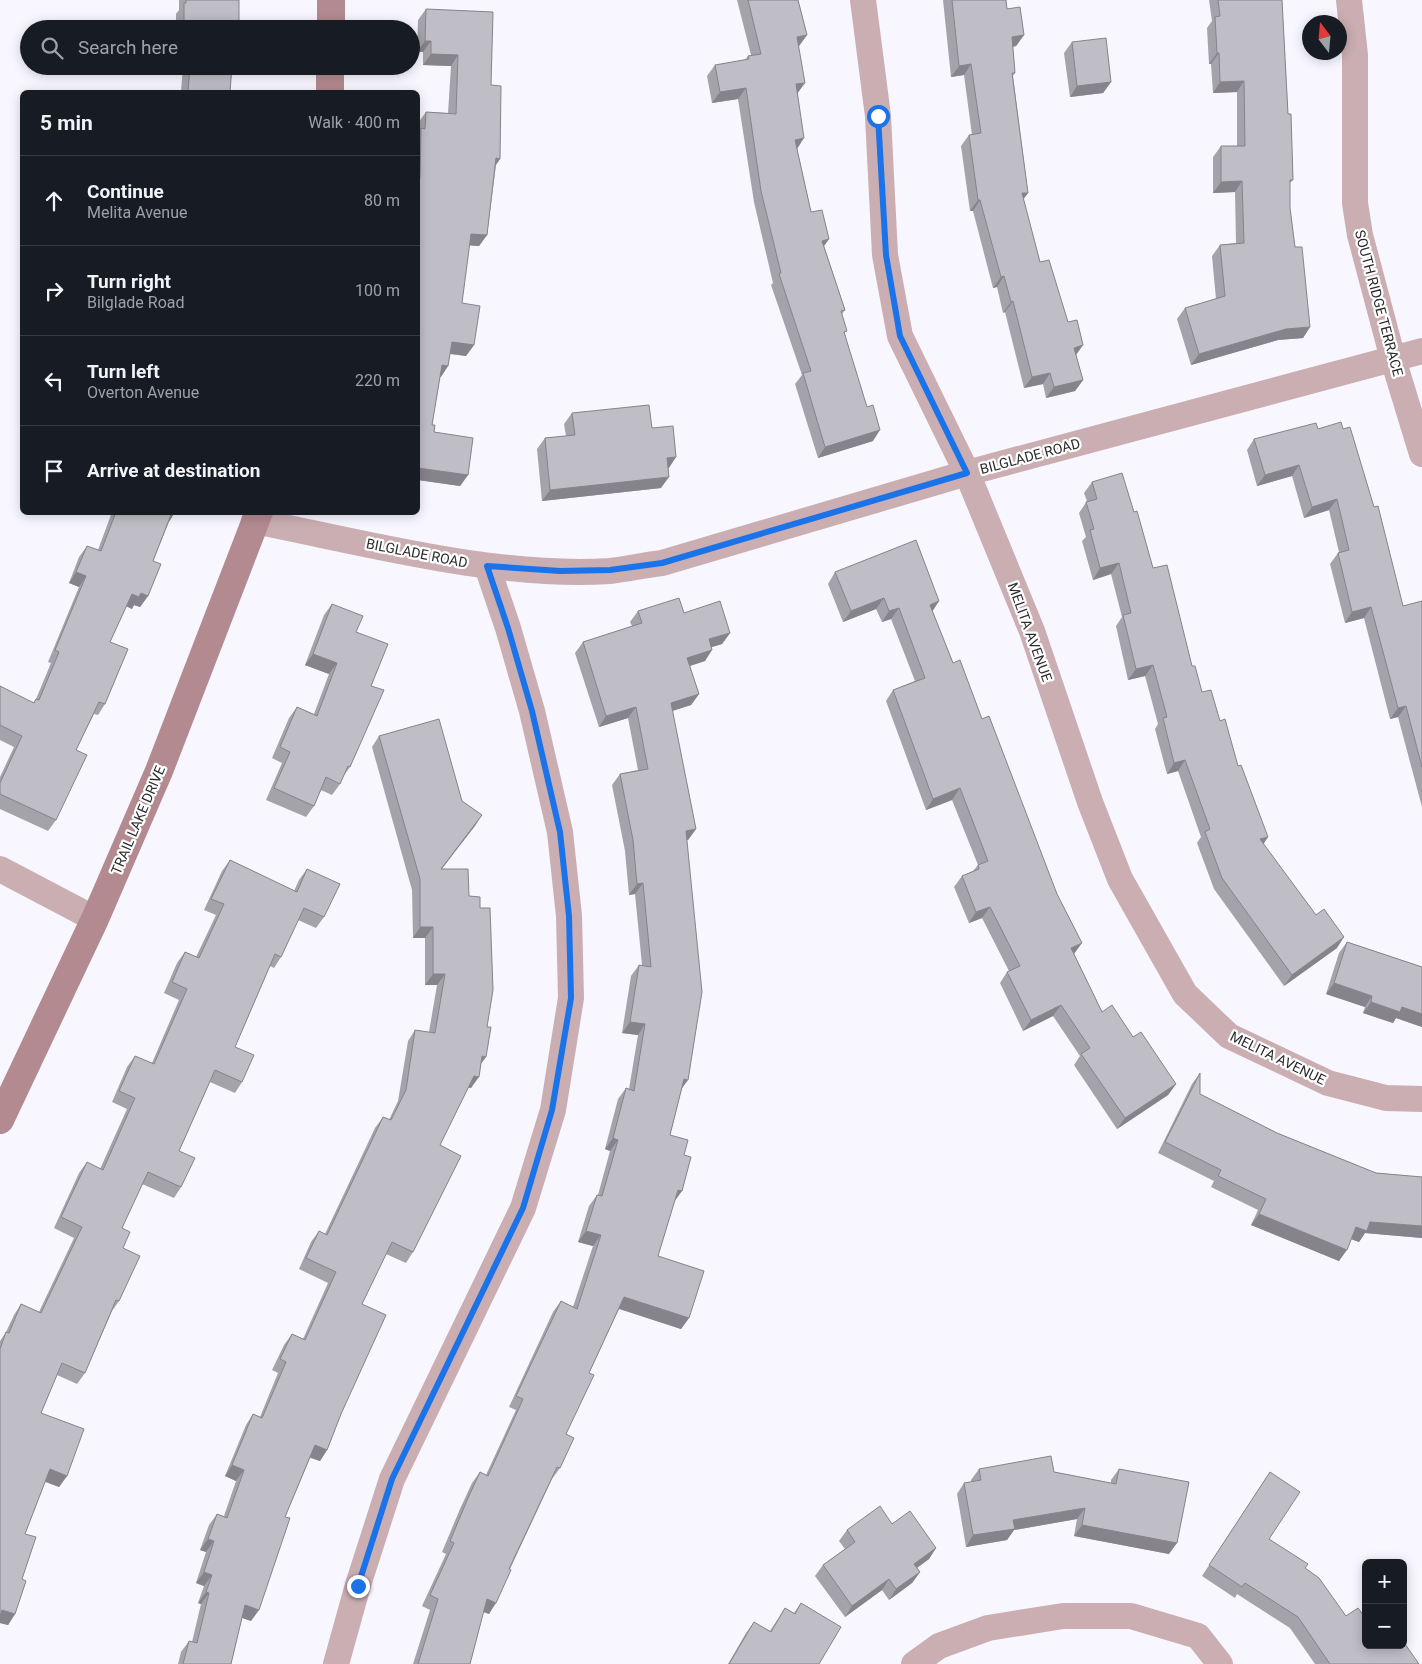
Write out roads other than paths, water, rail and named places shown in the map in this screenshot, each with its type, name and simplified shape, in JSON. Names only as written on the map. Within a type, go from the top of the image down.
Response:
[{"type":"street","points":[[331,0],[331,20]]},
{"type":"street","name":"MELITA AVENUE","points":[[863,0],[878,116],[886,255],[900,336],[967,473],[1032,631],[1090,802],[1120,879],[1185,994],[1229,1036],[1328,1083],[1386,1098],[1422,1099]]},
{"type":"street","name":"SOUTH RIDGE TERRACE","points":[[1349,0],[1355,55],[1355,203],[1368,272],[1422,454]]},
{"type":"street","points":[[330,75],[330,90]]},
{"type":"street","name":"BILGLADE ROAD","points":[[256,517],[487,566],[560,571],[610,570],[662,563],[967,473],[1422,351]]},
{"type":"street","name":"TRAIL LAKE DRIVE","points":[[0,1120],[96,919],[159,771],[256,517]]},
{"type":"street","points":[[336,1664],[358,1586],[392,1479],[523,1208],[552,1110],[571,998],[569,916],[560,832],[532,711],[508,628],[487,566]]},
{"type":"street","points":[[0,869],[96,919]]},
{"type":"street","points":[[914,1664],[939,1646],[988,1628],[1063,1616],[1132,1616],[1198,1636],[1220,1664]]}]
